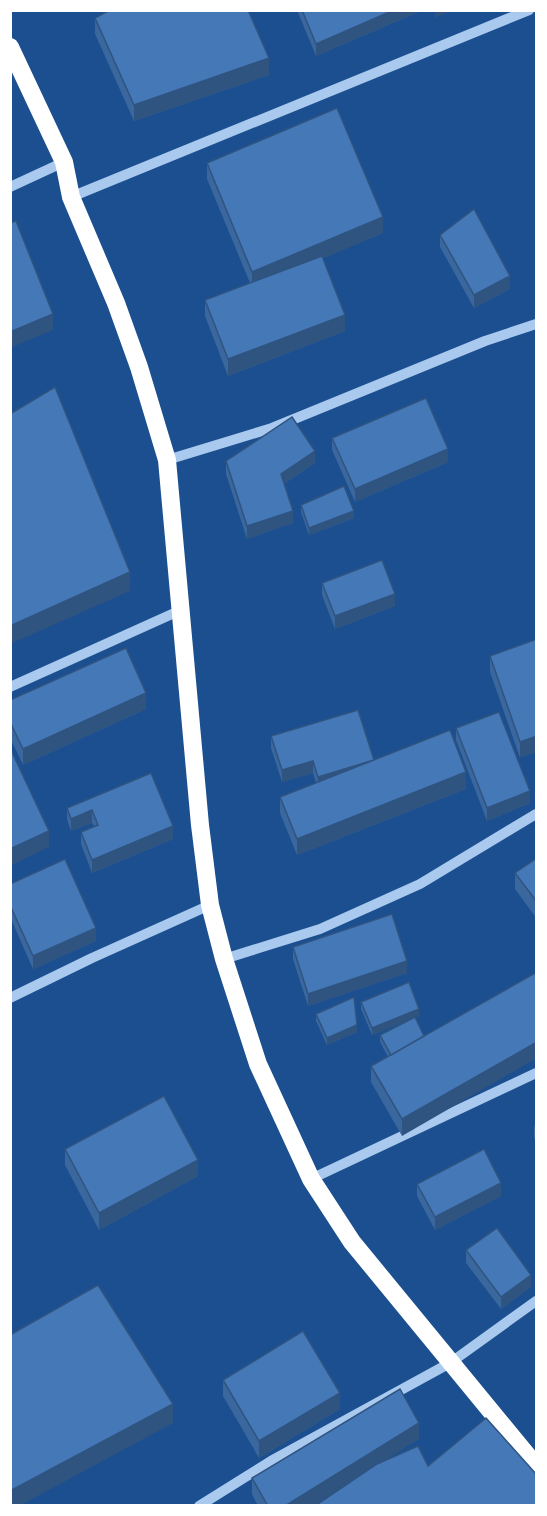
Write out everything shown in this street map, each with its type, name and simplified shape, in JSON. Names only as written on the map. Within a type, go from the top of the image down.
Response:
[{"type":"highway","points":[[10,47],[64,162],[72,197],[116,303],[139,367],[167,460],[199,813],[210,905],[224,959],[258,1064],[311,1179],[352,1242],[537,1466]]},
{"type":"street","points":[[72,197],[529,10]]},
{"type":"street","points":[[10,187],[64,162]]},
{"type":"street","points":[[167,460],[272,428],[485,341],[537,324]]},
{"type":"street","points":[[10,687],[181,610]]},
{"type":"street","points":[[224,959],[320,929],[420,884],[537,814]]},
{"type":"street","points":[[10,998],[210,905]]},
{"type":"street","points":[[311,1179],[537,1073]]},
{"type":"street","points":[[199,1506],[271,1461],[450,1363],[537,1301]]},
{"type":"building","points":[[110,10],[248,10],[269,58],[134,105],[95,18]]},
{"type":"building","points":[[302,10],[394,10],[316,44]]},
{"type":"building","points":[[337,108],[383,217],[252,272],[207,163]]},
{"type":"building","points":[[474,209],[510,276],[474,295],[440,235]]},
{"type":"building","points":[[16,221],[53,314],[10,332],[10,223]]},
{"type":"building","points":[[322,256],[345,315],[228,359],[205,300]]},
{"type":"building","points":[[55,387],[130,572],[10,626],[10,414]]},
{"type":"building","points":[[426,398],[448,449],[355,489],[332,438]]},
{"type":"building","points":[[292,417],[315,451],[281,474],[293,511],[247,526],[226,461]]},
{"type":"building","points":[[344,486],[354,511],[309,528],[301,505]]},
{"type":"building","points":[[382,560],[395,594],[335,616],[322,583]]},
{"type":"building","points":[[537,639],[537,736],[520,742],[490,656]]},
{"type":"building","points":[[126,648],[146,693],[23,749],[10,722],[10,700]]},
{"type":"building","points":[[358,710],[374,760],[318,777],[313,761],[282,770],[271,736]]},
{"type":"building","points":[[499,712],[530,791],[487,808],[456,728]]},
{"type":"building","points":[[450,730],[466,772],[297,839],[280,797]]},
{"type":"building","points":[[10,748],[49,831],[10,849]]},
{"type":"building","points":[[151,773],[173,826],[92,860],[81,832],[98,825],[92,810],[71,819],[67,808]]},
{"type":"building","points":[[537,858],[537,902],[515,873]]},
{"type":"building","points":[[65,859],[96,928],[33,956],[10,905],[10,884]]},
{"type":"building","points":[[392,914],[407,961],[308,994],[293,947]]},
{"type":"building","points":[[537,972],[537,1042],[402,1119],[371,1066]]},
{"type":"building","points":[[409,982],[419,1009],[372,1028],[361,1002]]},
{"type":"building","points":[[354,997],[357,1025],[327,1038],[316,1014]]},
{"type":"building","points":[[415,1017],[424,1036],[391,1055],[380,1035]]},
{"type":"building","points":[[164,1096],[198,1160],[99,1213],[65,1149]]},
{"type":"building","points":[[484,1149],[501,1183],[435,1217],[417,1184]]},
{"type":"building","points":[[497,1228],[531,1275],[501,1297],[466,1250]]},
{"type":"building","points":[[98,1285],[173,1404],[10,1491],[10,1335]]},
{"type":"building","points":[[303,1331],[340,1393],[259,1441],[223,1380]]},
{"type":"building","points":[[400,1389],[419,1423],[285,1506],[268,1506],[252,1478]]},
{"type":"building","points":[[486,1418],[537,1475],[537,1506],[315,1506],[377,1464],[418,1446],[428,1466]]}]
